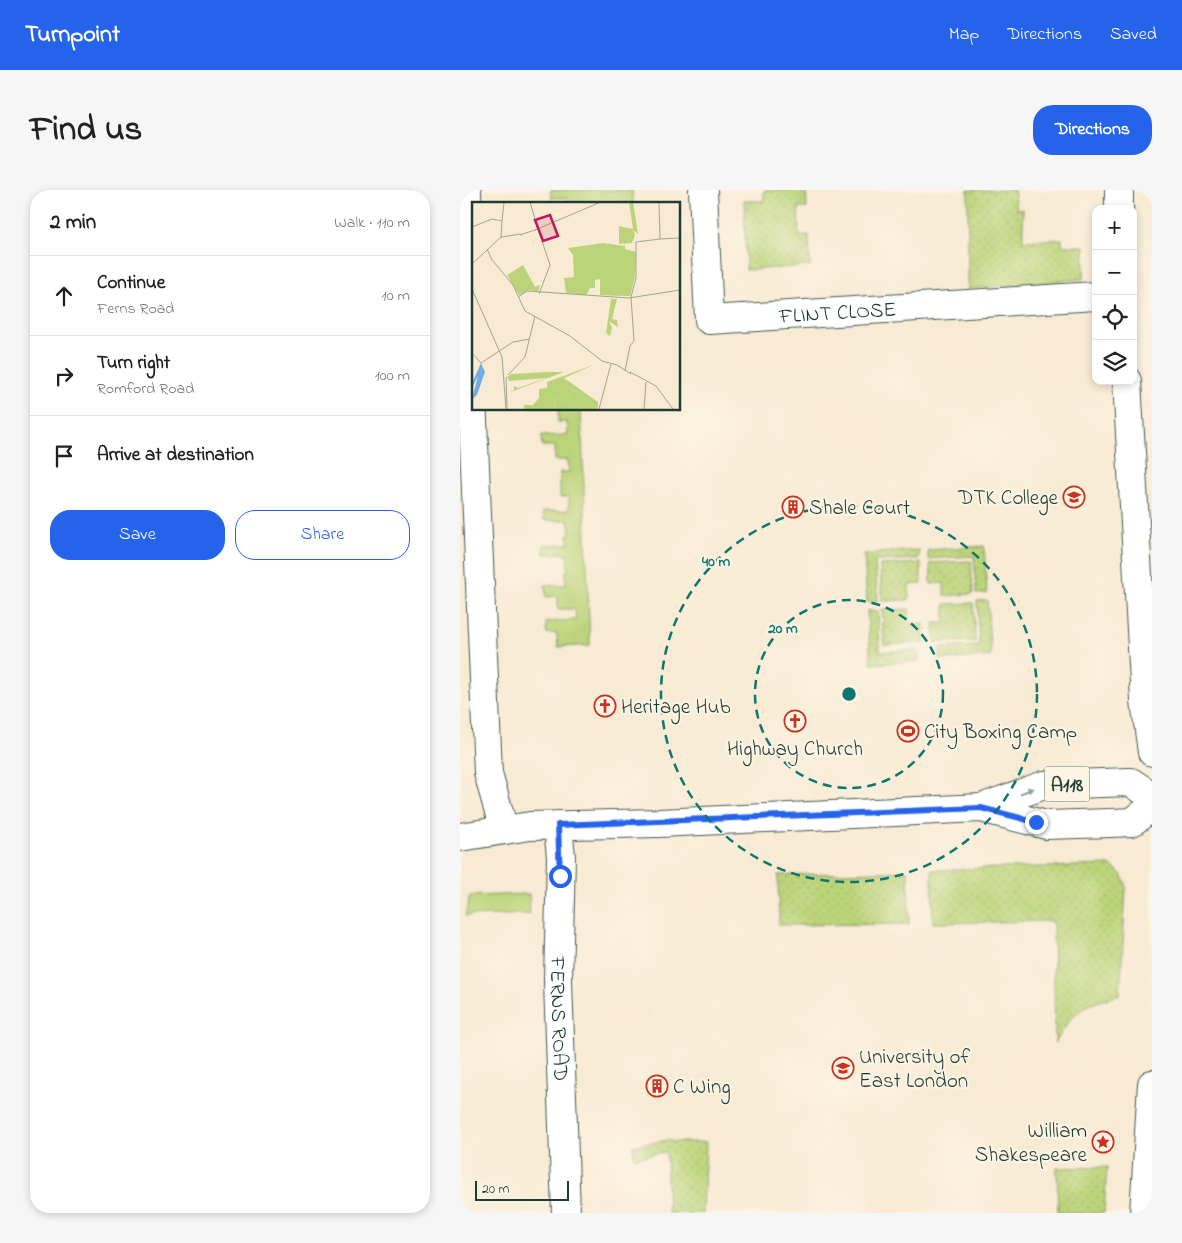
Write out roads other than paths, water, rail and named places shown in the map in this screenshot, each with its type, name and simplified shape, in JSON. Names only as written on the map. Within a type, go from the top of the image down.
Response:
[{"type":"street","points":[[467,190],[466,398],[488,773],[504,830]]},
{"type":"street","name":"FLINT CLOSE","points":[[703,190],[709,320],[1092,296]]},
{"type":"street","points":[[1119,190],[1120,205]]},
{"type":"street","points":[[1127,385],[1145,701],[1152,752]]},
{"type":"street","name":"A118","points":[[981,808],[1044,785],[1131,782],[1152,796]]},
{"type":"street","name":"A118","points":[[460,836],[530,826],[981,808],[1046,825],[1132,822],[1152,807]]},
{"type":"street","name":"FERNS ROAD","points":[[558,825],[561,857],[558,981],[566,1213]]},
{"type":"street","points":[[1144,1213],[1152,1084]]},
{"type":"place","name":"DTK College","points":[[1074,497]]},
{"type":"place","name":"Shale Court","points":[[793,507]]},
{"type":"place","name":"Heritage Hub","points":[[605,706]]},
{"type":"place","name":"Highway Church","points":[[795,721]]},
{"type":"place","name":"City Boxing Camp","points":[[908,731]]},
{"type":"place","name":"University of East London","points":[[843,1068]]},
{"type":"place","name":"C Wing","points":[[657,1086]]},
{"type":"place","name":"William Shakespeare","points":[[1103,1142]]}]
